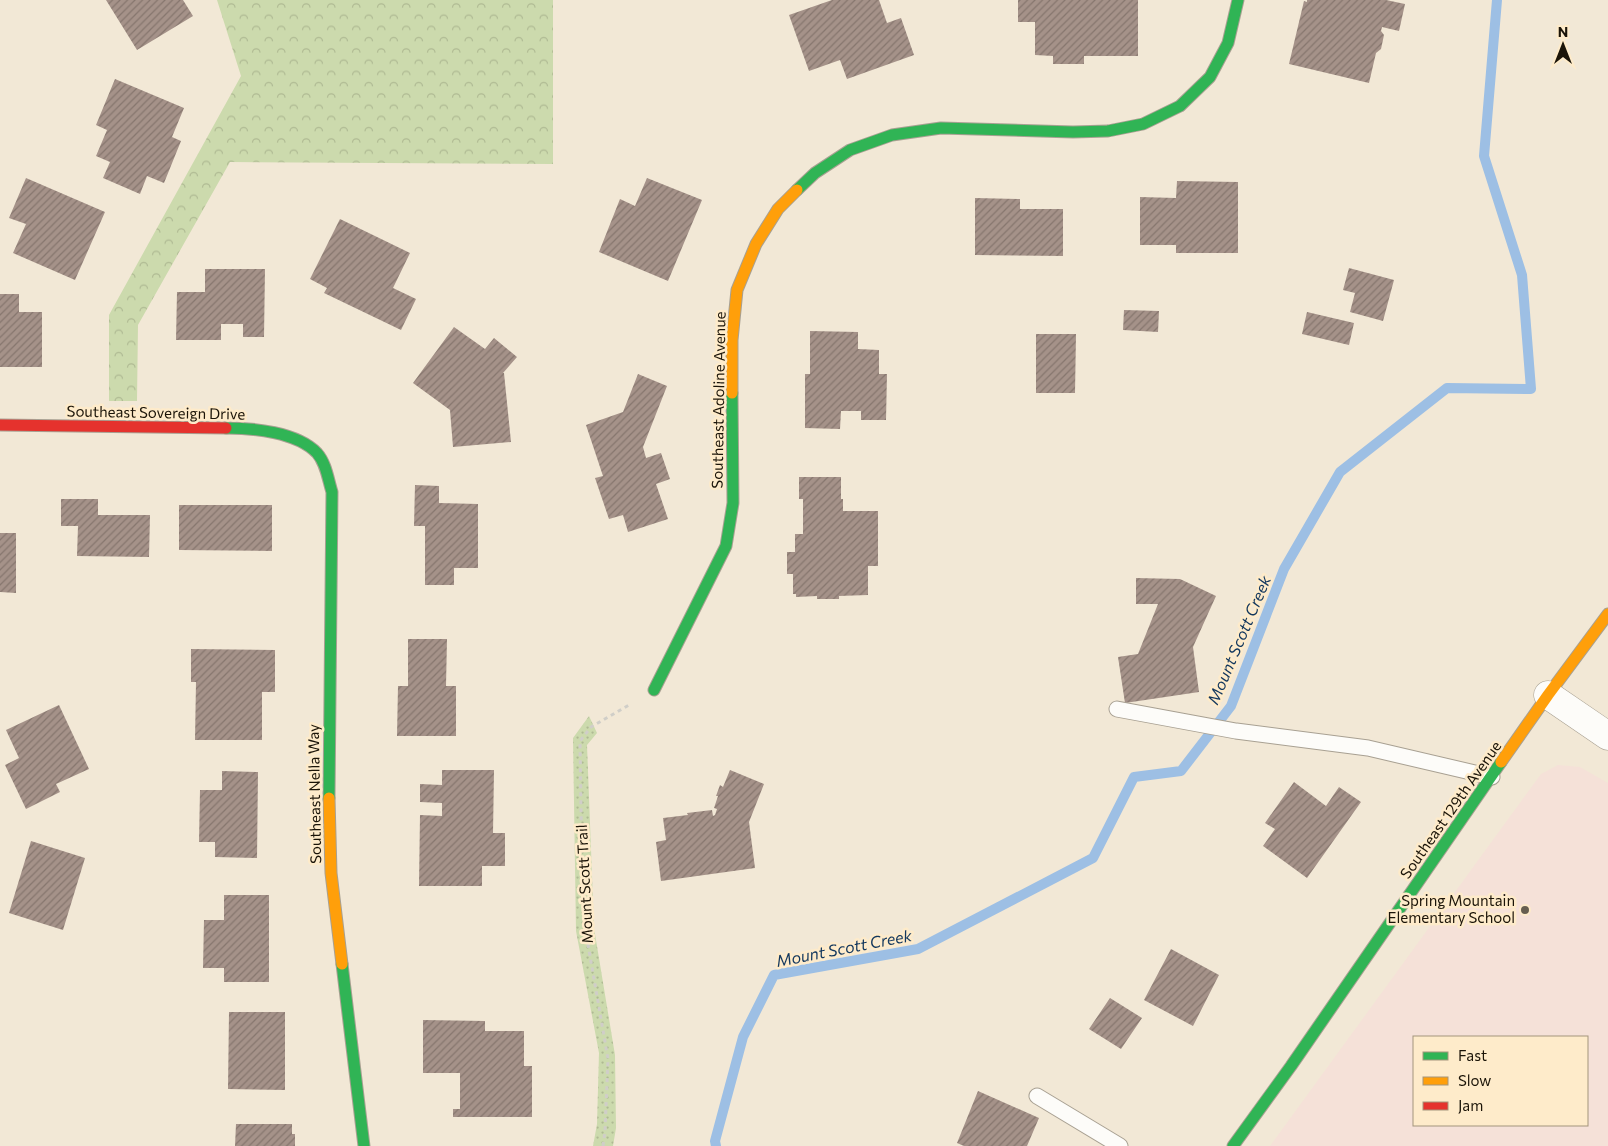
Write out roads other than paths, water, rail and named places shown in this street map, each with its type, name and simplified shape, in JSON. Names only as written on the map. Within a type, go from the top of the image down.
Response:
[{"type":"street","name":"Southeast Adoline Avenue","points":[[654,690],[726,546],[733,503],[732,340],[737,290],[756,244],[778,209],[815,172],[850,150],[892,135],[941,128],[1073,132],[1108,131],[1143,124],[1180,106],[1210,77],[1228,43],[1238,0]]},
{"type":"street","name":"Southeast Sovereign Drive","points":[[0,425],[244,428],[284,434],[309,446]]},
{"type":"street","name":"Southeast Nella Way","points":[[309,446],[322,461],[332,492],[328,778],[331,873],[364,1146]]},
{"type":"street","name":"Southeast 129th Avenue","points":[[1233,1146],[1548,695],[1608,614]]},
{"type":"street","points":[[1548,695],[1608,736]]},
{"type":"lane","points":[[1116,710],[1236,732],[1368,748],[1492,776]]},
{"type":"lane","points":[[1037,1096],[1120,1146]]},
{"type":"waterway","name":"Mount Scott Creek","points":[[716,1146],[715,1141],[743,1037],[774,975],[918,949],[1093,858],[1134,777],[1181,771],[1231,706],[1284,569],[1340,472],[1447,388],[1531,389],[1522,275],[1484,156],[1497,0]]},
{"type":"place","name":"Spring Mountain Elementary School","points":[[1525,910]]}]
